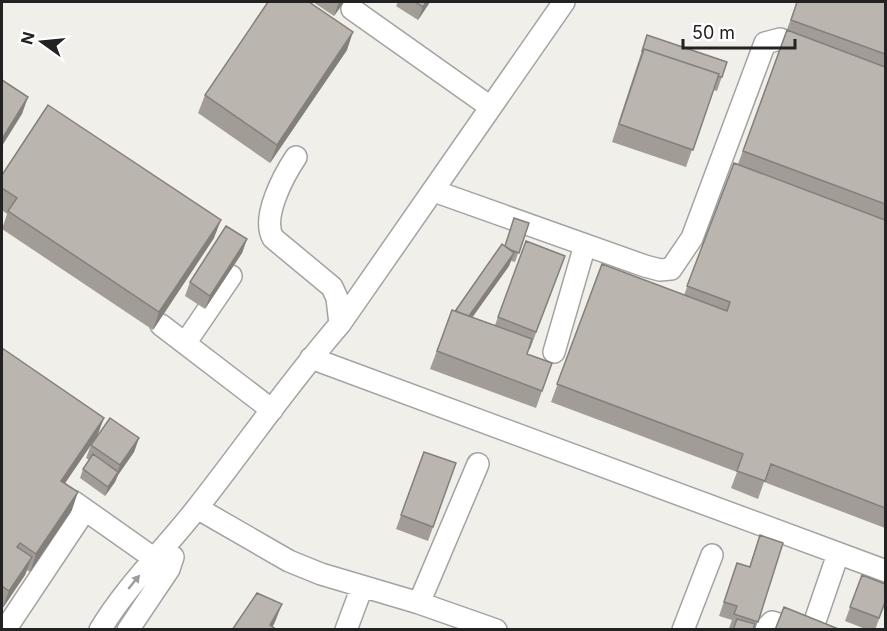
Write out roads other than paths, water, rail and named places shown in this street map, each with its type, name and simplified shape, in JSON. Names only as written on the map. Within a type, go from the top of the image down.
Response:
[{"type":"street","points":[[128,630],[161,564],[191,517],[311,358],[340,324],[434,191],[489,106],[564,2]]},
{"type":"street","points":[[349,11],[489,106]]},
{"type":"street","points":[[434,191],[652,268],[671,269],[692,238],[765,43],[780,39],[822,55]]},
{"type":"street","points":[[296,157],[282,181],[268,221],[268,230],[273,238],[332,287],[337,298],[340,324]]},
{"type":"street","points":[[717,173],[740,181]]},
{"type":"street","points":[[554,352],[585,245]]},
{"type":"street","points":[[186,342],[231,276]]},
{"type":"street","points":[[161,325],[272,410]]},
{"type":"street","points":[[311,358],[885,571]]},
{"type":"street","points":[[418,603],[478,464]]},
{"type":"street","points":[[60,491],[161,564]]},
{"type":"street","points":[[4,630],[85,510]]},
{"type":"street","points":[[191,517],[289,561],[496,630]]},
{"type":"street","points":[[812,630],[838,554]]},
{"type":"street","points":[[683,630],[712,555]]},
{"type":"street","points":[[100,630],[112,610],[161,564]]},
{"type":"street","points":[[346,630],[362,587]]},
{"type":"street","points":[[764,630],[772,622],[796,630]]}]
